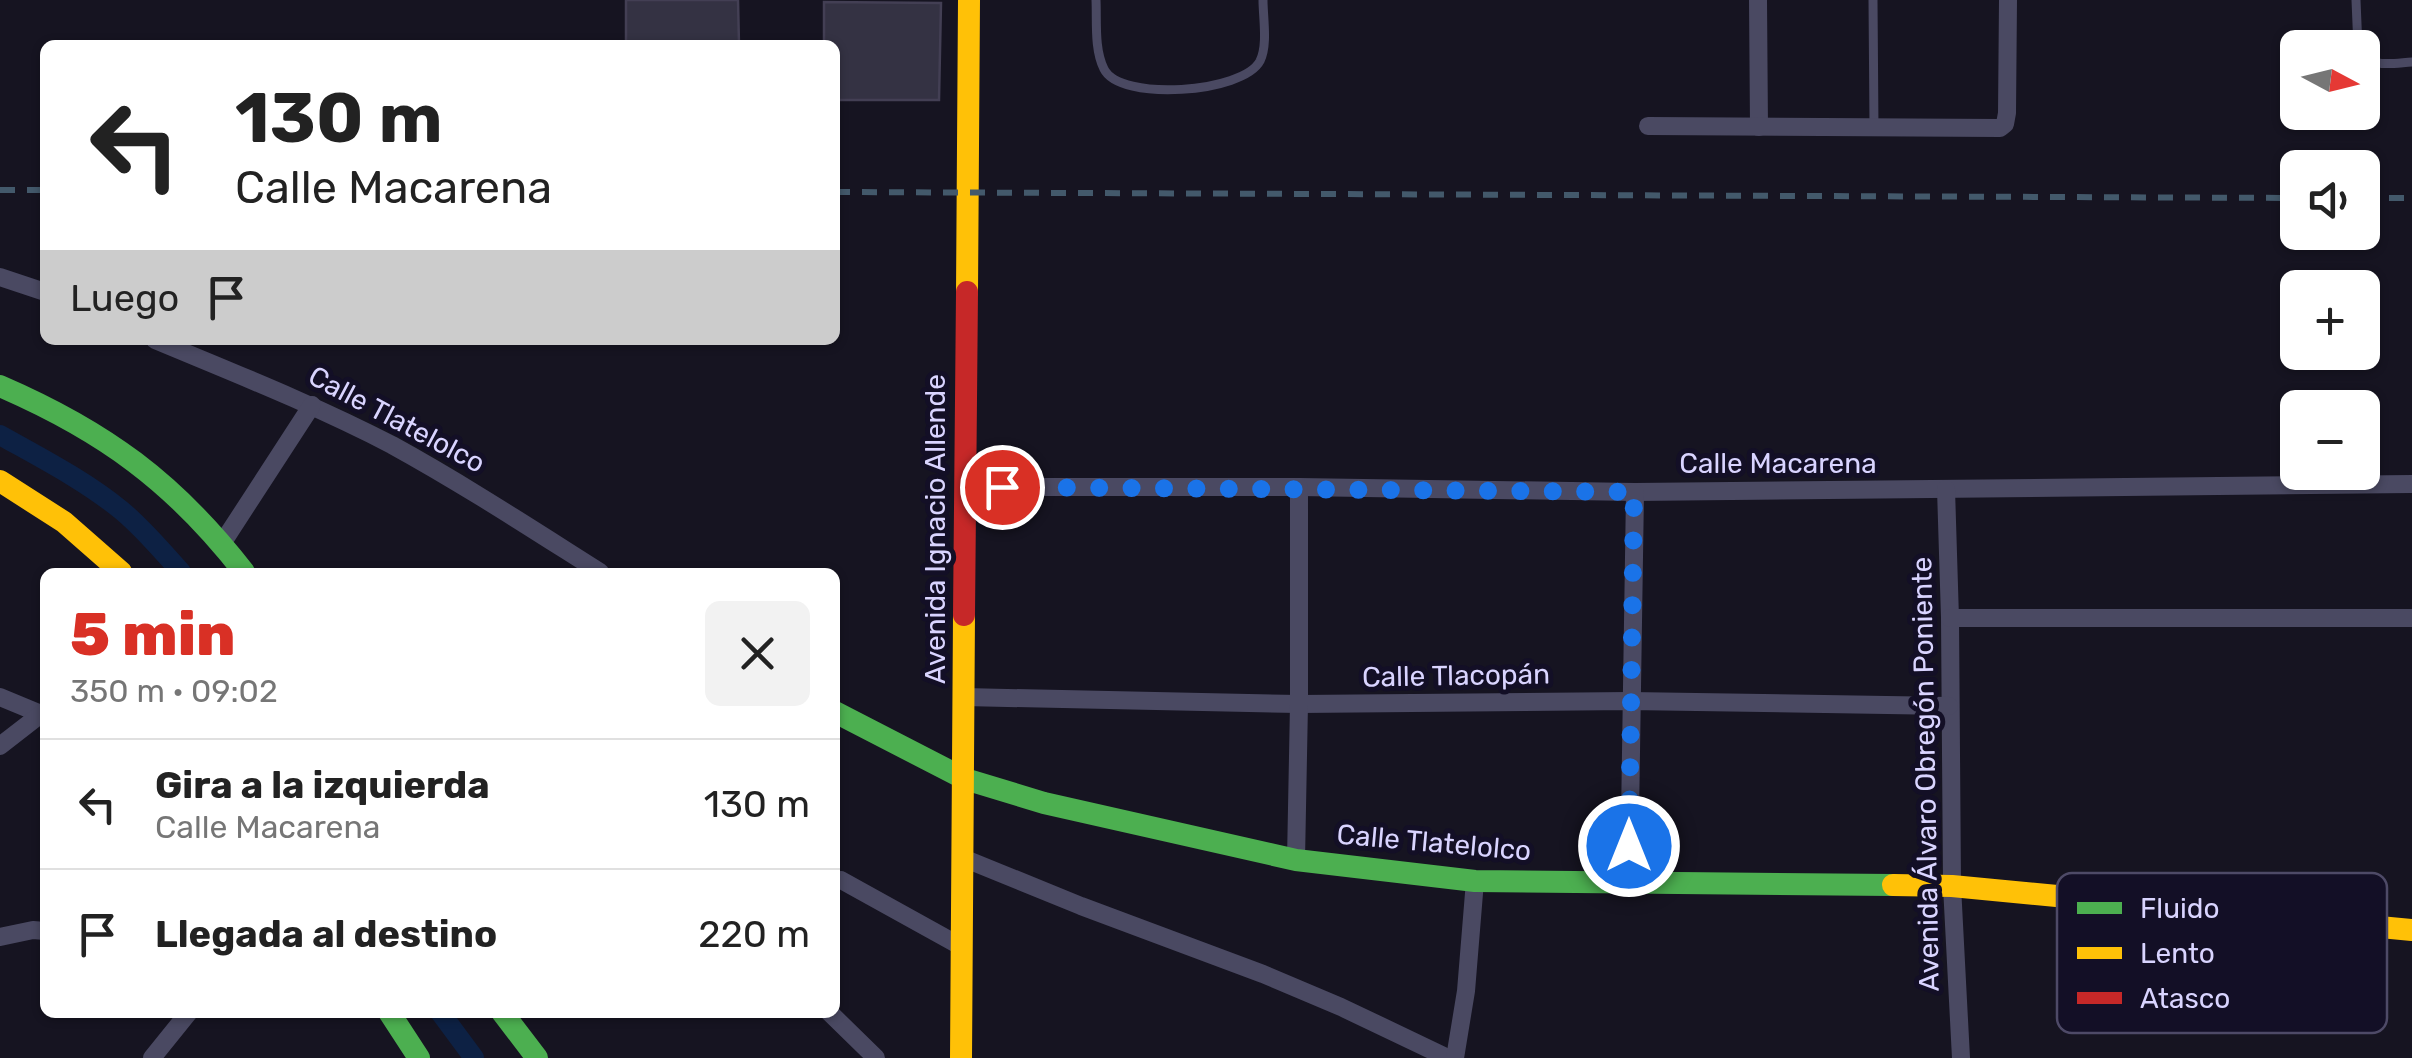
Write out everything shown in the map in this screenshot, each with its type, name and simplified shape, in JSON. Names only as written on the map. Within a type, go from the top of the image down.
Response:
[{"type":"street","name":"Avenida Ignacio Allende","points":[[961,1058],[969,0]]},
{"type":"street","points":[[1758,0],[1759,127]]},
{"type":"street","points":[[1648,126],[2000,128],[2007,113],[2008,0]]},
{"type":"street","points":[[0,277],[40,290]]},
{"type":"street","name":"Calle Tlatelolco","points":[[166,345],[312,406],[394,446],[594,568]]},
{"type":"street","points":[[0,386],[74,420],[139,462],[196,512],[241,568]]},
{"type":"street","points":[[222,542],[312,406]]},
{"type":"street","points":[[0,480],[66,522],[117,568]]},
{"type":"street","name":"Calle Macarena","points":[[965,487],[1634,492],[2412,484]]},
{"type":"street","points":[[1296,860],[1299,488]]},
{"type":"street","name":"Avenida Álvaro Obregón Poniente","points":[[1946,489],[1952,886],[1962,1058]]},
{"type":"street","points":[[1629,883],[1634,492]]},
{"type":"street","points":[[1950,618],[2412,618]]},
{"type":"street","points":[[0,697],[40,712]]},
{"type":"street","name":"Calle Tlacopán","points":[[964,697],[1300,704],[1630,701],[1949,706]]},
{"type":"street","points":[[0,746],[40,715]]},
{"type":"street","name":"Calle Tlatelolco","points":[[840,715],[965,779],[1044,803],[1296,860],[1475,880],[1952,886],[2057,896]]},
{"type":"street","points":[[962,858],[1264,974],[1452,1058],[1466,991],[1475,880]]},
{"type":"street","points":[[841,880],[962,947]]},
{"type":"street","name":"Calle Tlatelolco","points":[[2387,928],[2412,930]]},
{"type":"street","points":[[0,936],[40,931]]},
{"type":"street","points":[[152,1058],[177,1018]]},
{"type":"street","points":[[393,1018],[419,1058]]},
{"type":"street","points":[[507,1018],[537,1058]]},
{"type":"street","points":[[835,1018],[876,1058]]},
{"type":"lane","points":[[1096,0],[1098,49],[1104,71],[1115,82],[1153,89],[1198,88],[1231,82],[1257,66],[1264,46],[1263,0]]},
{"type":"lane","points":[[1873,0],[1874,127]]},
{"type":"lane","points":[[2356,0],[2357,30]]},
{"type":"lane","points":[[2380,64],[2412,62]]},
{"type":"building","points":[[626,0],[738,0],[739,40],[626,40]]},
{"type":"building","points":[[824,2],[941,3],[939,100],[840,100],[840,40],[824,40]]},
{"type":"waterway","points":[[0,435],[107,499],[137,524],[177,568]]},
{"type":"waterway","points":[[444,1018],[474,1058]]},
{"type":"railway","points":[[0,190],[40,190]]},
{"type":"railway","points":[[840,192],[2280,198]]},
{"type":"railway","points":[[2380,198],[2412,198]]},
{"type":"traffic: fast","points":[[0,386],[72,421],[135,462],[191,511],[241,568]]},
{"type":"traffic: fast","points":[[840,715],[965,779],[1044,803],[1296,860],[1475,881],[1893,885]]},
{"type":"traffic: fast","points":[[393,1018],[419,1058]]},
{"type":"traffic: fast","points":[[507,1018],[537,1058]]},
{"type":"traffic: slow","points":[[967,292],[969,0]]},
{"type":"traffic: slow","points":[[0,481],[64,522],[116,568]]},
{"type":"traffic: slow","points":[[961,1058],[964,615]]},
{"type":"traffic: slow","points":[[1893,885],[2057,896]]},
{"type":"traffic: slow","points":[[2387,928],[2412,930]]},
{"type":"traffic: jam","points":[[964,615],[967,292]]},
{"type":"route","points":[[1002,487],[1634,492],[1629,846]]}]
